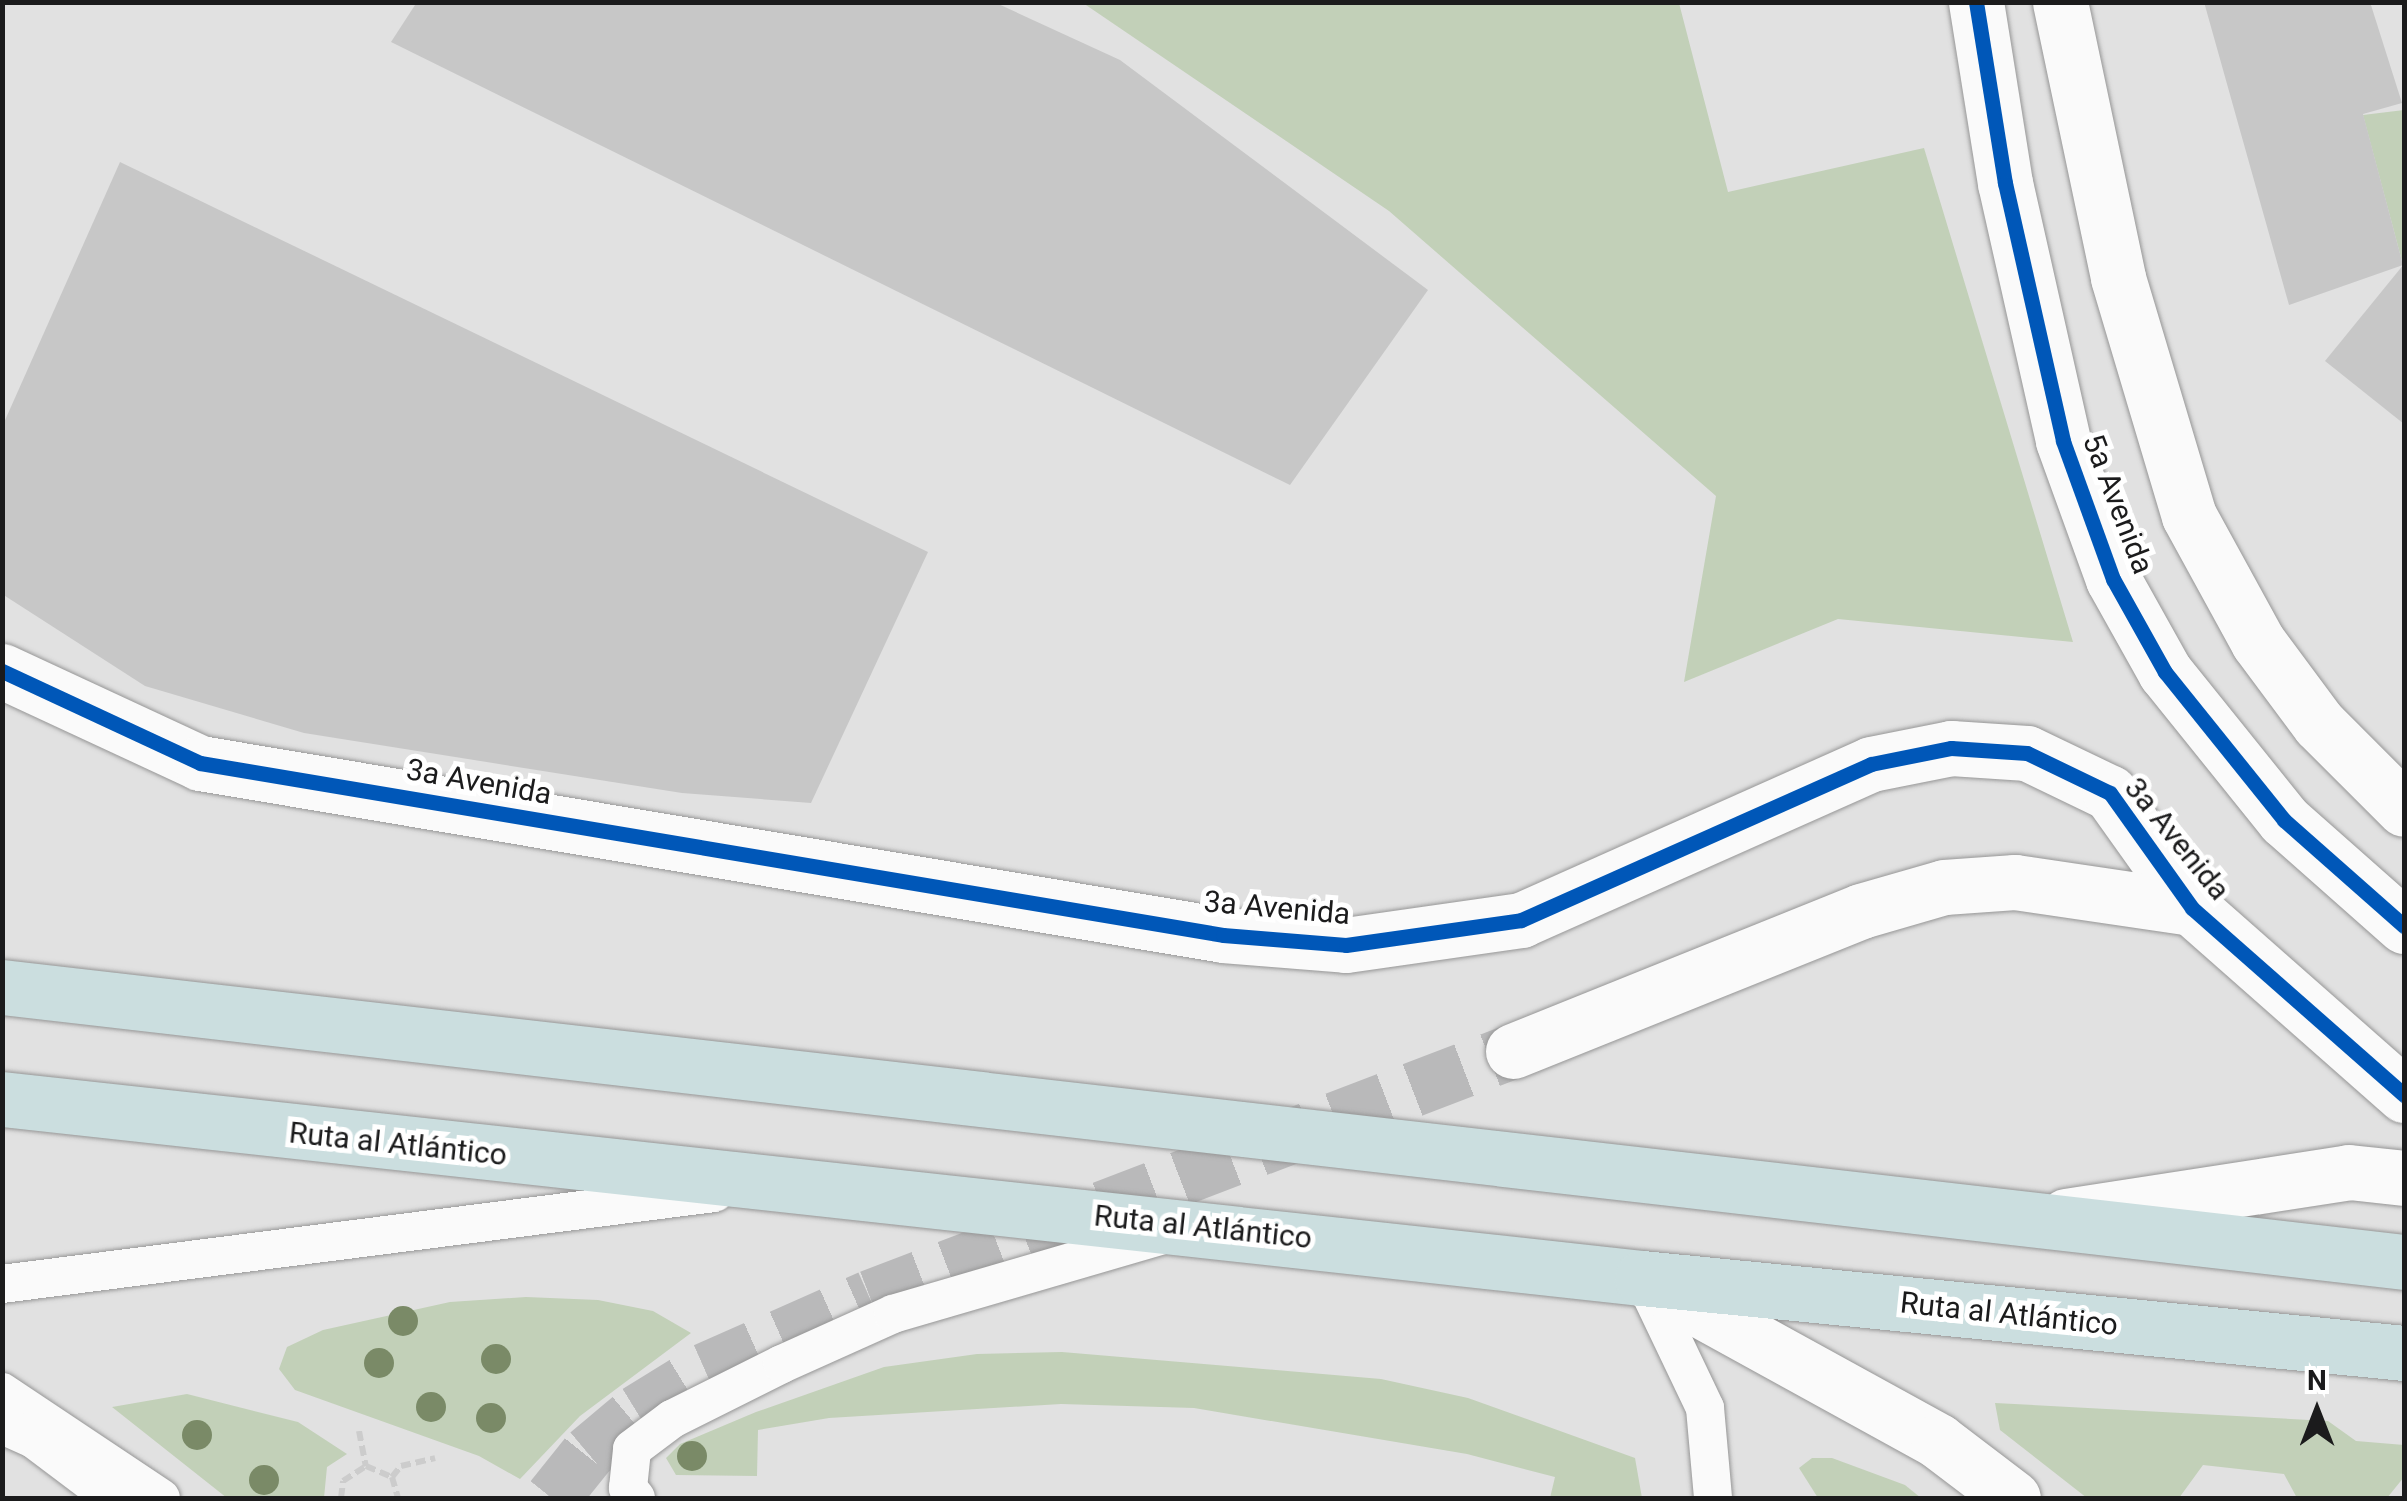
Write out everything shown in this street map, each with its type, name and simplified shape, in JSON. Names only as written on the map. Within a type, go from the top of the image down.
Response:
[{"type":"highway","points":[[2,986],[2404,1262]]},
{"type":"highway","name":"Ruta al Atlántico","points":[[2,1099],[781,1185],[1194,1225],[1642,1278],[2404,1353]]},
{"type":"street","name":"5a Avenida","points":[[1976,2],[2005,183],[2063,441],[2113,579],[2165,672],[2284,820],[2404,926]]},
{"type":"street","name":"5a Avenida","points":[[2060,2],[2118,278],[2188,516],[2258,642],[2319,724],[2404,809]]},
{"type":"street","name":"3a Avenida","points":[[2,672],[200,763],[1223,934],[1346,945],[1521,920],[1871,764],[1951,748],[2027,753],[2110,793],[2192,908],[2404,1095]]},
{"type":"street","points":[[1513,1051],[1861,912],[1944,887],[2015,882],[2192,908]]},
{"type":"street","points":[[2040,1220],[2349,1172],[2404,1178]]},
{"type":"street","points":[[1642,1278],[1938,1442],[2013,1498]]},
{"type":"lane","points":[[2,1284],[781,1185]]},
{"type":"lane","points":[[636,1498],[628,1488],[632,1449],[672,1420],[782,1364],[893,1314],[1194,1225]]},
{"type":"lane","points":[[1642,1278],[1705,1408],[1713,1498]]},
{"type":"lane","points":[[2,1392],[161,1498]]},
{"type":"lane","points":[[2,1426],[36,1440],[112,1498]]},
{"type":"path","points":[[360,1431],[366,1466]]},
{"type":"path","points":[[392,1478],[401,1466],[435,1458]]},
{"type":"path","points":[[366,1466],[392,1478],[398,1498]]},
{"type":"path","points":[[340,1498],[343,1481],[366,1466]]},
{"type":"green space","points":[[1083,3],[1679,3],[1728,192],[1924,148],[2073,642],[1838,619],[1684,682],[1716,496],[1389,211]]},
{"type":"green space","points":[[2404,110],[2404,265],[2403,265],[2363,115]]},
{"type":"green space","points":[[526,1297],[598,1300],[653,1311],[691,1333],[580,1416],[520,1479],[479,1456],[295,1390],[279,1369],[287,1347],[323,1330],[450,1302]]},
{"type":"green space","points":[[1062,1352],[1381,1379],[1468,1398],[1635,1458],[1642,1498],[1550,1498],[1555,1477],[1467,1454],[1194,1408],[1061,1404],[829,1418],[758,1430],[757,1476],[676,1475],[666,1458],[680,1444],[756,1412],[884,1367],[977,1354]]},
{"type":"green space","points":[[187,1394],[298,1422],[347,1454],[327,1467],[324,1498],[227,1498],[112,1407]]},
{"type":"green space","points":[[1995,1403],[2328,1421],[2356,1441],[2404,1445],[2404,1477],[2387,1498],[2297,1498],[2284,1474],[2203,1465],[2179,1498],[2087,1498],[2000,1430]]},
{"type":"green space","points":[[1812,1458],[1832,1458],[1905,1485],[1921,1498],[1818,1498],[1799,1468]]},
{"type":"building","points":[[417,2],[994,2],[1120,60],[1428,290],[1290,485],[391,42]]},
{"type":"building","points":[[2204,2],[2370,2],[2402,103],[2363,114],[2403,265],[2289,305]]},
{"type":"building","points":[[120,162],[928,552],[811,803],[682,793],[304,733],[145,686],[2,594],[2,427]]},
{"type":"building","points":[[2404,264],[2404,424],[2325,361]]},
{"type":"tunnel","points":[[552,1498],[588,1453],[637,1412],[705,1370],[870,1297],[1513,1051]]},
{"type":"cycle path","points":[[1976,2],[2005,183],[2063,441],[2113,579],[2165,672],[2284,820],[2404,926]]},
{"type":"cycle path","points":[[2,671],[200,763],[1223,935],[1346,945],[1521,920],[1871,764],[1951,748],[2027,753],[2110,793],[2192,908],[2404,1095]]}]
